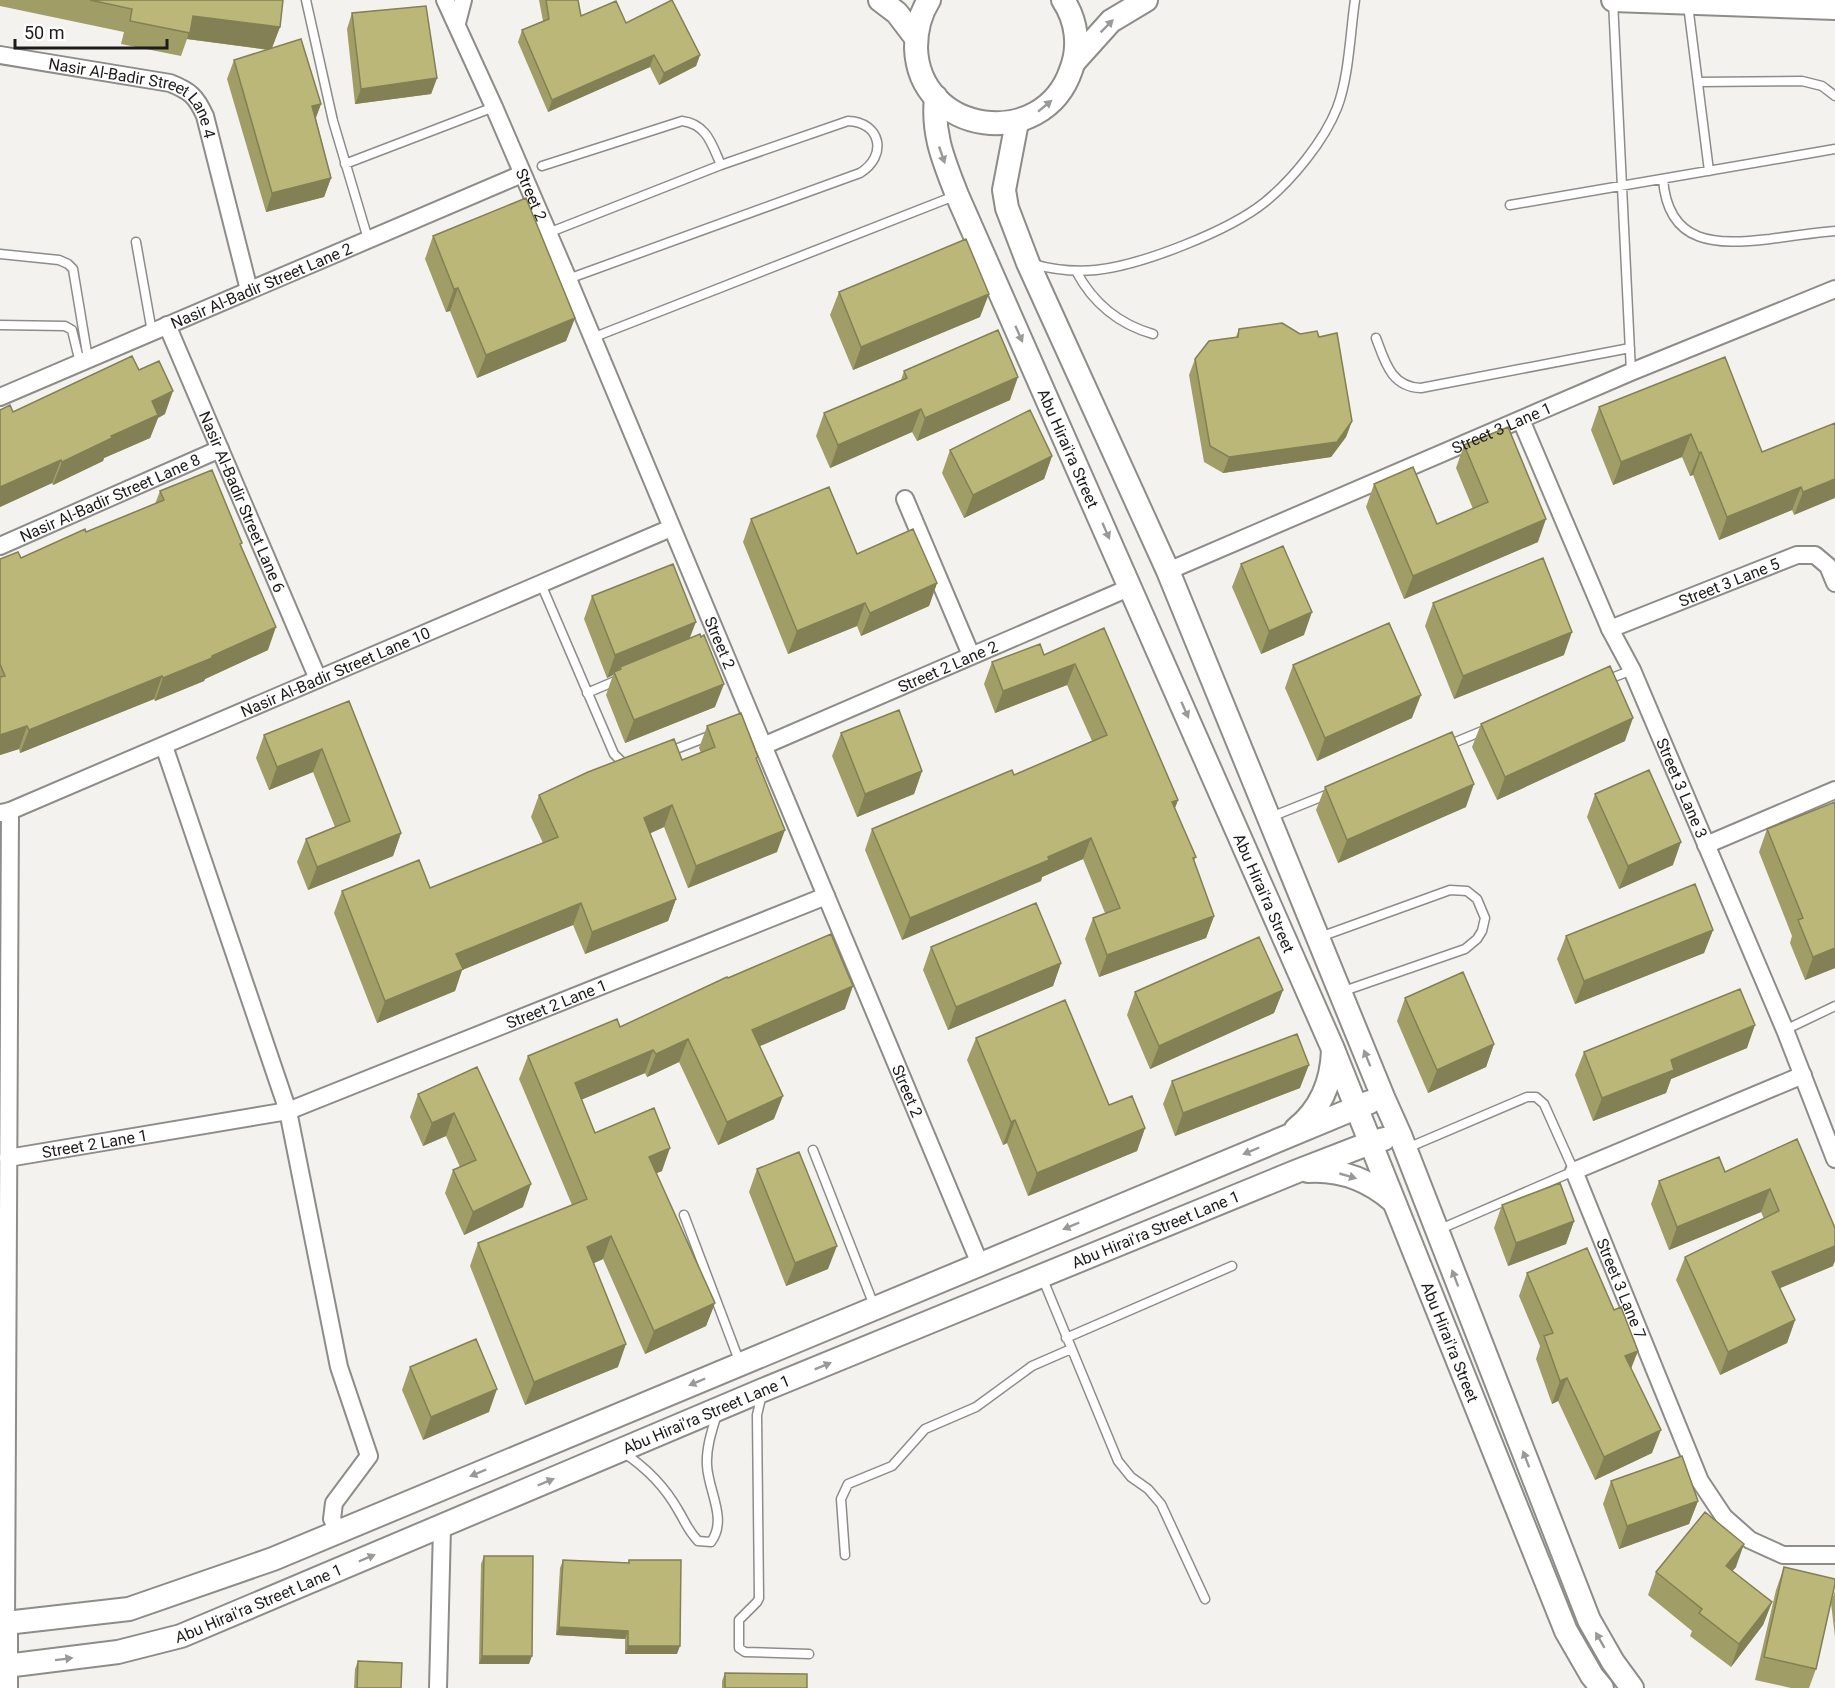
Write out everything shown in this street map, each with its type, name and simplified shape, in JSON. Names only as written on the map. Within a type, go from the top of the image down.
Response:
[{"type":"street","name":"Street 2","points":[[445,0],[568,279],[671,528],[712,641],[746,722],[762,746],[980,1264]]},
{"type":"street","points":[[457,23],[463,0]]},
{"type":"street","points":[[880,0],[897,13],[916,38]]},
{"type":"street","points":[[929,0],[920,20],[916,38],[916,54],[926,84],[936,97],[957,114],[982,123],[999,124],[1017,122],[1034,115],[1060,92],[1069,77],[1075,61],[1077,43],[1074,25],[1064,0]]},
{"type":"street","points":[[1075,61],[1111,21],[1146,0]]},
{"type":"street","points":[[1613,0],[1835,8]]},
{"type":"street","name":"Nasir Al-Badir Street Lane 4","points":[[0,55],[170,83],[187,90],[198,102],[205,116],[249,290]]},
{"type":"street","name":"Abu Hirai'ra Street","points":[[936,97],[934,117],[940,150],[957,195],[1333,1049],[1566,1631],[1592,1676],[1602,1688]]},
{"type":"street","name":"Abu Hirai'ra Street","points":[[1017,122],[1004,190],[1007,208],[1028,263],[1168,571],[1270,818],[1402,1142],[1588,1620],[1613,1662],[1632,1688]]},
{"type":"street","name":"Nasir Al-Badir Street Lane 2","points":[[0,397],[522,174]]},
{"type":"street","name":"Street 3 Lane 1","points":[[1168,571],[1631,372],[1835,289]]},
{"type":"street","name":"Nasir Al-Badir Street Lane 6","points":[[160,329],[220,449],[318,679]]},
{"type":"street","name":"Street 3 Lane 3","points":[[1521,420],[1610,629],[1632,670],[1785,1030],[1835,1160]]},
{"type":"street","name":"Nasir Al-Badir Street Lane 8","points":[[0,546],[220,449]]},
{"type":"street","points":[[905,499],[971,655]]},
{"type":"street","name":"Nasir Al-Badir Street Lane 10","points":[[5,812],[671,528]]},
{"type":"street","name":"Street 3 Lane 5","points":[[1610,629],[1797,555],[1815,555],[1828,566],[1835,583]]},
{"type":"street","name":"Street 2 Lane 2","points":[[762,746],[1131,587]]},
{"type":"street","points":[[164,746],[288,1111],[339,1368],[369,1456],[334,1503],[332,1519],[339,1531]]},
{"type":"street","points":[[1706,845],[1835,790]]},
{"type":"street","points":[[5,812],[4,1032],[8,1158],[3,1526],[6,1677]]},
{"type":"street","name":"Street 2 Lane 1","points":[[8,1158],[288,1111],[826,896]]},
{"type":"street","points":[[1291,1134],[1312,1114],[1326,1090],[1333,1049]]},
{"type":"street","points":[[1574,1171],[1803,1075]]},
{"type":"street","name":"Abu Hirai'ra Street Lane 1","points":[[4,1615],[129,1609],[273,1559],[1383,1097]]},
{"type":"street","name":"Abu Hirai'ra Street Lane 1","points":[[6,1677],[181,1636],[763,1390],[1295,1172],[1370,1143],[1402,1142]]},
{"type":"street","points":[[1295,1172],[1327,1171],[1343,1174],[1371,1184],[1394,1202]]},
{"type":"street","name":"Street 3 Lane 7","points":[[1574,1171],[1700,1481],[1724,1518],[1750,1540],[1783,1555],[1835,1555]]},
{"type":"street","points":[[438,1688],[442,1527]]},
{"type":"lane","points":[[306,0],[333,121],[368,239]]},
{"type":"lane","points":[[1028,263],[1076,271],[1120,266],[1185,245],[1232,222],[1264,202],[1305,159],[1328,127],[1337,108],[1342,90],[1355,0]]},
{"type":"lane","points":[[1613,0],[1631,372]]},
{"type":"lane","points":[[1688,3],[1708,171]]},
{"type":"lane","points":[[1698,82],[1802,81],[1822,86],[1835,96]]},
{"type":"lane","points":[[345,164],[494,107]]},
{"type":"lane","points":[[543,166],[682,121],[696,125],[708,135],[721,165]]},
{"type":"lane","points":[[548,232],[721,165],[848,121],[858,121],[867,125],[877,141],[878,151],[874,160],[868,168],[860,172],[568,279]]},
{"type":"lane","points":[[1510,205],[1835,149]]},
{"type":"lane","points":[[1663,179],[1666,201],[1677,220],[1694,235],[1705,239],[1738,243],[1835,231]]},
{"type":"lane","points":[[591,338],[957,195]]},
{"type":"lane","points":[[136,242],[160,329]]},
{"type":"lane","points":[[0,254],[59,260],[73,269],[84,361]]},
{"type":"lane","points":[[1076,271],[1090,293],[1107,311],[1129,325],[1153,334]]},
{"type":"lane","points":[[0,325],[65,326],[72,330],[84,361]]},
{"type":"lane","points":[[1376,338],[1393,377],[1413,388],[1630,348]]},
{"type":"lane","points":[[541,584],[614,754],[622,762],[640,764]]},
{"type":"lane","points":[[1599,683],[1632,670]]},
{"type":"lane","points":[[587,693],[631,675]]},
{"type":"lane","points":[[1434,750],[1500,724]]},
{"type":"lane","points":[[660,756],[721,732]]},
{"type":"lane","points":[[1270,818],[1336,791]]},
{"type":"lane","points":[[1318,938],[1450,890],[1471,893],[1477,899],[1485,918],[1482,931],[1465,949],[1341,993]]},
{"type":"lane","points":[[1785,1030],[1835,1006]]},
{"type":"lane","points":[[1402,1142],[1527,1096],[1536,1097],[1545,1104],[1574,1171],[1436,1230]]},
{"type":"lane","points":[[813,1150],[875,1308]]},
{"type":"lane","points":[[684,1215],[741,1364]]},
{"type":"lane","points":[[1066,1338],[1232,1266]]},
{"type":"lane","points":[[1041,1276],[1118,1461],[1131,1477],[1148,1489],[1161,1504],[1205,1599]]},
{"type":"lane","points":[[845,1555],[841,1498],[848,1484],[892,1466],[925,1429],[976,1407],[1032,1366],[1071,1349]]},
{"type":"lane","points":[[763,1390],[757,1415],[759,1598],[739,1620],[739,1648],[745,1652],[809,1654]]},
{"type":"lane","points":[[621,1451],[641,1464],[664,1490],[678,1510],[686,1529],[698,1541],[711,1542],[718,1533],[718,1521],[707,1465],[710,1440],[719,1409]]},
{"type":"building","points":[[90,0],[283,0],[280,27],[193,16],[190,33],[130,21],[132,9]]},
{"type":"building","points":[[546,0],[578,0],[581,16],[616,1],[626,23],[672,0],[700,55],[664,73],[654,55],[552,100],[522,30],[549,19]]},
{"type":"building","points":[[426,6],[437,78],[361,89],[352,13]]},
{"type":"building","points":[[301,39],[321,104],[312,106],[331,178],[272,193],[234,60]]},
{"type":"building","points":[[526,198],[575,318],[486,355],[458,288],[454,289],[433,236]]},
{"type":"building","points":[[966,239],[989,294],[861,347],[839,292]]},
{"type":"building","points":[[1282,323],[1300,334],[1317,331],[1319,337],[1337,333],[1352,421],[1337,442],[1229,457],[1210,446],[1195,359],[1209,341],[1238,337],[1239,329]]},
{"type":"building","points":[[998,330],[1018,377],[925,418],[921,409],[838,445],[824,413],[907,378],[904,371]]},
{"type":"building","points":[[132,356],[139,370],[159,361],[173,391],[152,401],[158,415],[111,436],[112,438],[62,462],[61,460],[0,487],[0,410],[10,405],[13,412]]},
{"type":"building","points":[[1725,357],[1762,452],[1835,423],[1835,479],[1803,492],[1801,487],[1727,517],[1701,452],[1699,453],[1691,434],[1621,462],[1599,407]]},
{"type":"building","points":[[1030,410],[1052,456],[973,495],[950,450]]},
{"type":"building","points":[[1508,427],[1546,519],[1413,576],[1374,484],[1413,467],[1437,524],[1488,502],[1464,445]]},
{"type":"building","points":[[212,470],[242,543],[240,544],[276,627],[212,658],[163,678],[162,676],[29,730],[27,726],[0,735],[0,677],[5,676],[0,664],[0,559],[18,552],[21,558],[85,529],[86,532],[164,500],[160,491]]},
{"type":"building","points":[[829,487],[857,554],[913,529],[937,583],[870,613],[865,603],[797,631],[751,519]]},
{"type":"building","points":[[1283,546],[1312,612],[1269,631],[1241,564]]},
{"type":"building","points":[[1543,558],[1572,632],[1463,676],[1433,603]]},
{"type":"building","points":[[673,564],[696,622],[615,655],[592,596]]},
{"type":"building","points":[[1389,623],[1421,695],[1325,738],[1293,665]]},
{"type":"building","points":[[1104,628],[1178,800],[1172,802],[1196,857],[1193,858],[1214,916],[1107,955],[1093,918],[1120,908],[1091,838],[1048,857],[1049,860],[910,918],[872,829],[1012,770],[1014,775],[1107,735],[1075,664],[1003,691],[992,662],[1040,644],[1044,655]]},
{"type":"building","points":[[700,634],[701,637],[704,635],[724,684],[634,720],[614,672],[621,669],[620,667]]},
{"type":"building","points":[[1610,666],[1633,718],[1505,777],[1481,724]]},
{"type":"building","points":[[349,701],[401,833],[317,867],[306,839],[350,821],[322,749],[277,767],[264,735]]},
{"type":"building","points":[[899,710],[922,771],[865,794],[841,733]]},
{"type":"building","points":[[741,713],[758,757],[756,758],[785,830],[696,866],[672,805],[644,818],[676,899],[592,932],[581,903],[456,954],[463,969],[385,1001],[342,891],[419,860],[430,888],[558,837],[539,795],[588,772],[674,739],[682,760],[715,747],[707,726]]},
{"type":"building","points":[[1452,732],[1474,784],[1347,840],[1325,787]]},
{"type":"building","points":[[1649,770],[1681,842],[1628,866],[1595,794]]},
{"type":"building","points":[[1835,802],[1835,948],[1813,957],[1798,920],[1803,918],[1767,829]]},
{"type":"building","points":[[1695,884],[1713,930],[1584,981],[1566,936]]},
{"type":"building","points":[[1036,903],[1061,963],[956,1007],[931,947]]},
{"type":"building","points":[[831,934],[853,986],[752,1030],[783,1096],[727,1122],[688,1039],[656,1054],[653,1050],[575,1083],[595,1133],[654,1108],[670,1148],[649,1157],[715,1303],[654,1331],[611,1236],[587,1247],[626,1344],[534,1382],[478,1243],[587,1199],[528,1056],[617,1019],[620,1027],[727,977]]},
{"type":"building","points":[[1259,937],[1283,990],[1159,1046],[1135,992]]},
{"type":"building","points":[[1463,972],[1494,1044],[1437,1070],[1405,998]]},
{"type":"building","points":[[1740,989],[1755,1025],[1671,1060],[1674,1070],[1602,1098],[1584,1052]]},
{"type":"building","points":[[1065,1000],[1109,1105],[1132,1096],[1145,1128],[1037,1173],[1015,1120],[1011,1122],[976,1038]]},
{"type":"building","points":[[1297,1034],[1309,1065],[1183,1113],[1172,1081]]},
{"type":"building","points":[[477,1067],[531,1184],[473,1212],[453,1170],[476,1160],[454,1113],[432,1123],[418,1094]]},
{"type":"building","points":[[1797,1139],[1835,1228],[1835,1246],[1772,1272],[1795,1320],[1728,1352],[1685,1257],[1779,1211],[1770,1189],[1677,1227],[1659,1181],[1719,1157],[1725,1172]]},
{"type":"building","points":[[799,1152],[837,1246],[795,1263],[757,1169]]},
{"type":"building","points":[[1560,1183],[1574,1221],[1516,1243],[1502,1205]]},
{"type":"building","points":[[1587,1248],[1614,1310],[1621,1307],[1638,1351],[1625,1356],[1661,1430],[1604,1457],[1567,1378],[1560,1381],[1544,1336],[1553,1333],[1527,1273]]},
{"type":"building","points":[[476,1339],[497,1389],[431,1417],[410,1367]]},
{"type":"building","points":[[1682,1456],[1698,1501],[1627,1526],[1611,1481]]},
{"type":"building","points":[[1705,1512],[1744,1544],[1726,1566],[1772,1602],[1739,1644],[1699,1613],[1702,1609],[1656,1572]]},
{"type":"building","points":[[484,1556],[533,1556],[532,1656],[482,1656]]},
{"type":"building","points":[[563,1560],[629,1563],[629,1560],[681,1560],[680,1646],[628,1646],[628,1631],[559,1627]]},
{"type":"building","points":[[1784,1567],[1835,1579],[1816,1669],[1764,1657]]},
{"type":"building","points":[[358,1661],[402,1663],[401,1688],[357,1688]]},
{"type":"building","points":[[725,1673],[807,1674],[807,1688],[725,1688]]}]
